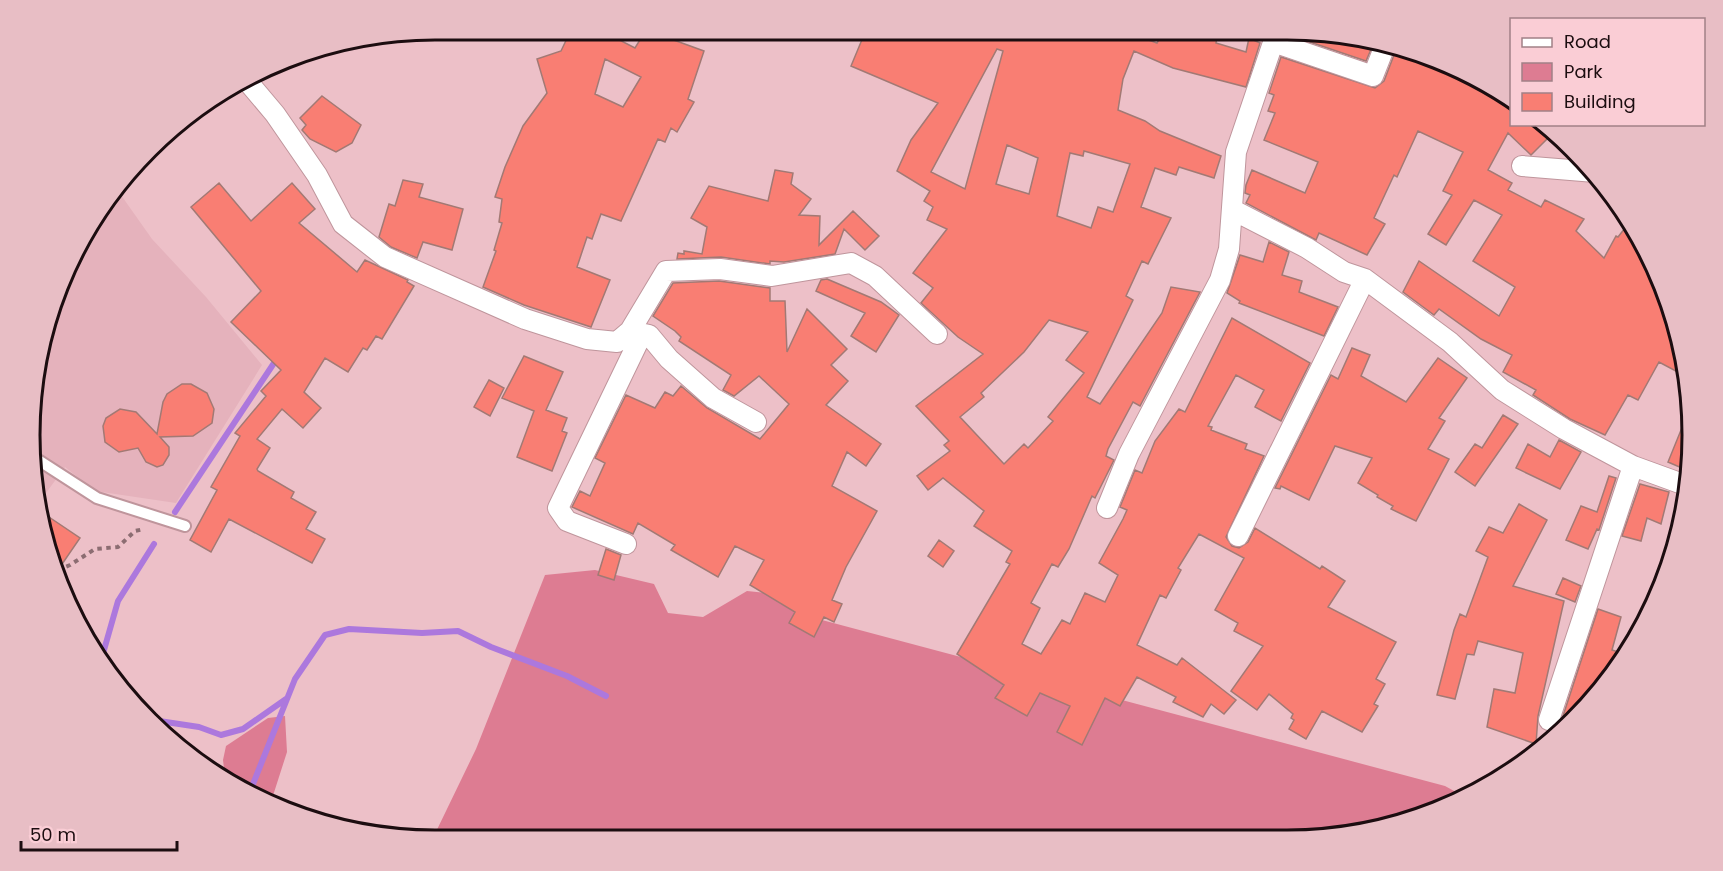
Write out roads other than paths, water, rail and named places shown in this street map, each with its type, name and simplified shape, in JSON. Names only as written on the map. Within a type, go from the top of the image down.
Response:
[{"type":"street","points":[[1107,508],[1129,454],[1220,280],[1229,249],[1236,152],[1274,40]]},
{"type":"street","points":[[1283,40],[1373,76],[1382,52]]},
{"type":"street","points":[[251,86],[275,114],[317,175],[343,224],[385,257],[478,300],[587,339],[617,342],[636,333],[649,335],[669,359],[713,398],[756,422]]},
{"type":"street","points":[[1522,166],[1579,170]]},
{"type":"street","points":[[1233,210],[1307,248],[1344,272],[1365,279],[1450,342],[1502,390],[1564,429],[1633,466],[1679,483]]},
{"type":"street","points":[[626,544],[567,521],[558,508],[666,271],[720,269],[772,276],[851,264],[875,276],[937,334]]},
{"type":"street","points":[[1238,536],[1365,279]]},
{"type":"street","points":[[1549,720],[1633,466]]},
{"type":"lane","points":[[41,462],[98,498],[186,526]]},
{"type":"waterway","points":[[175,512],[276,360]]},
{"type":"waterway","points":[[104,650],[118,601],[154,544]]},
{"type":"waterway","points":[[252,786],[295,679],[325,635],[349,629],[422,633],[458,631],[491,647],[567,676],[606,696]]},
{"type":"waterway","points":[[163,722],[199,727],[221,735],[243,729],[286,699]]}]
